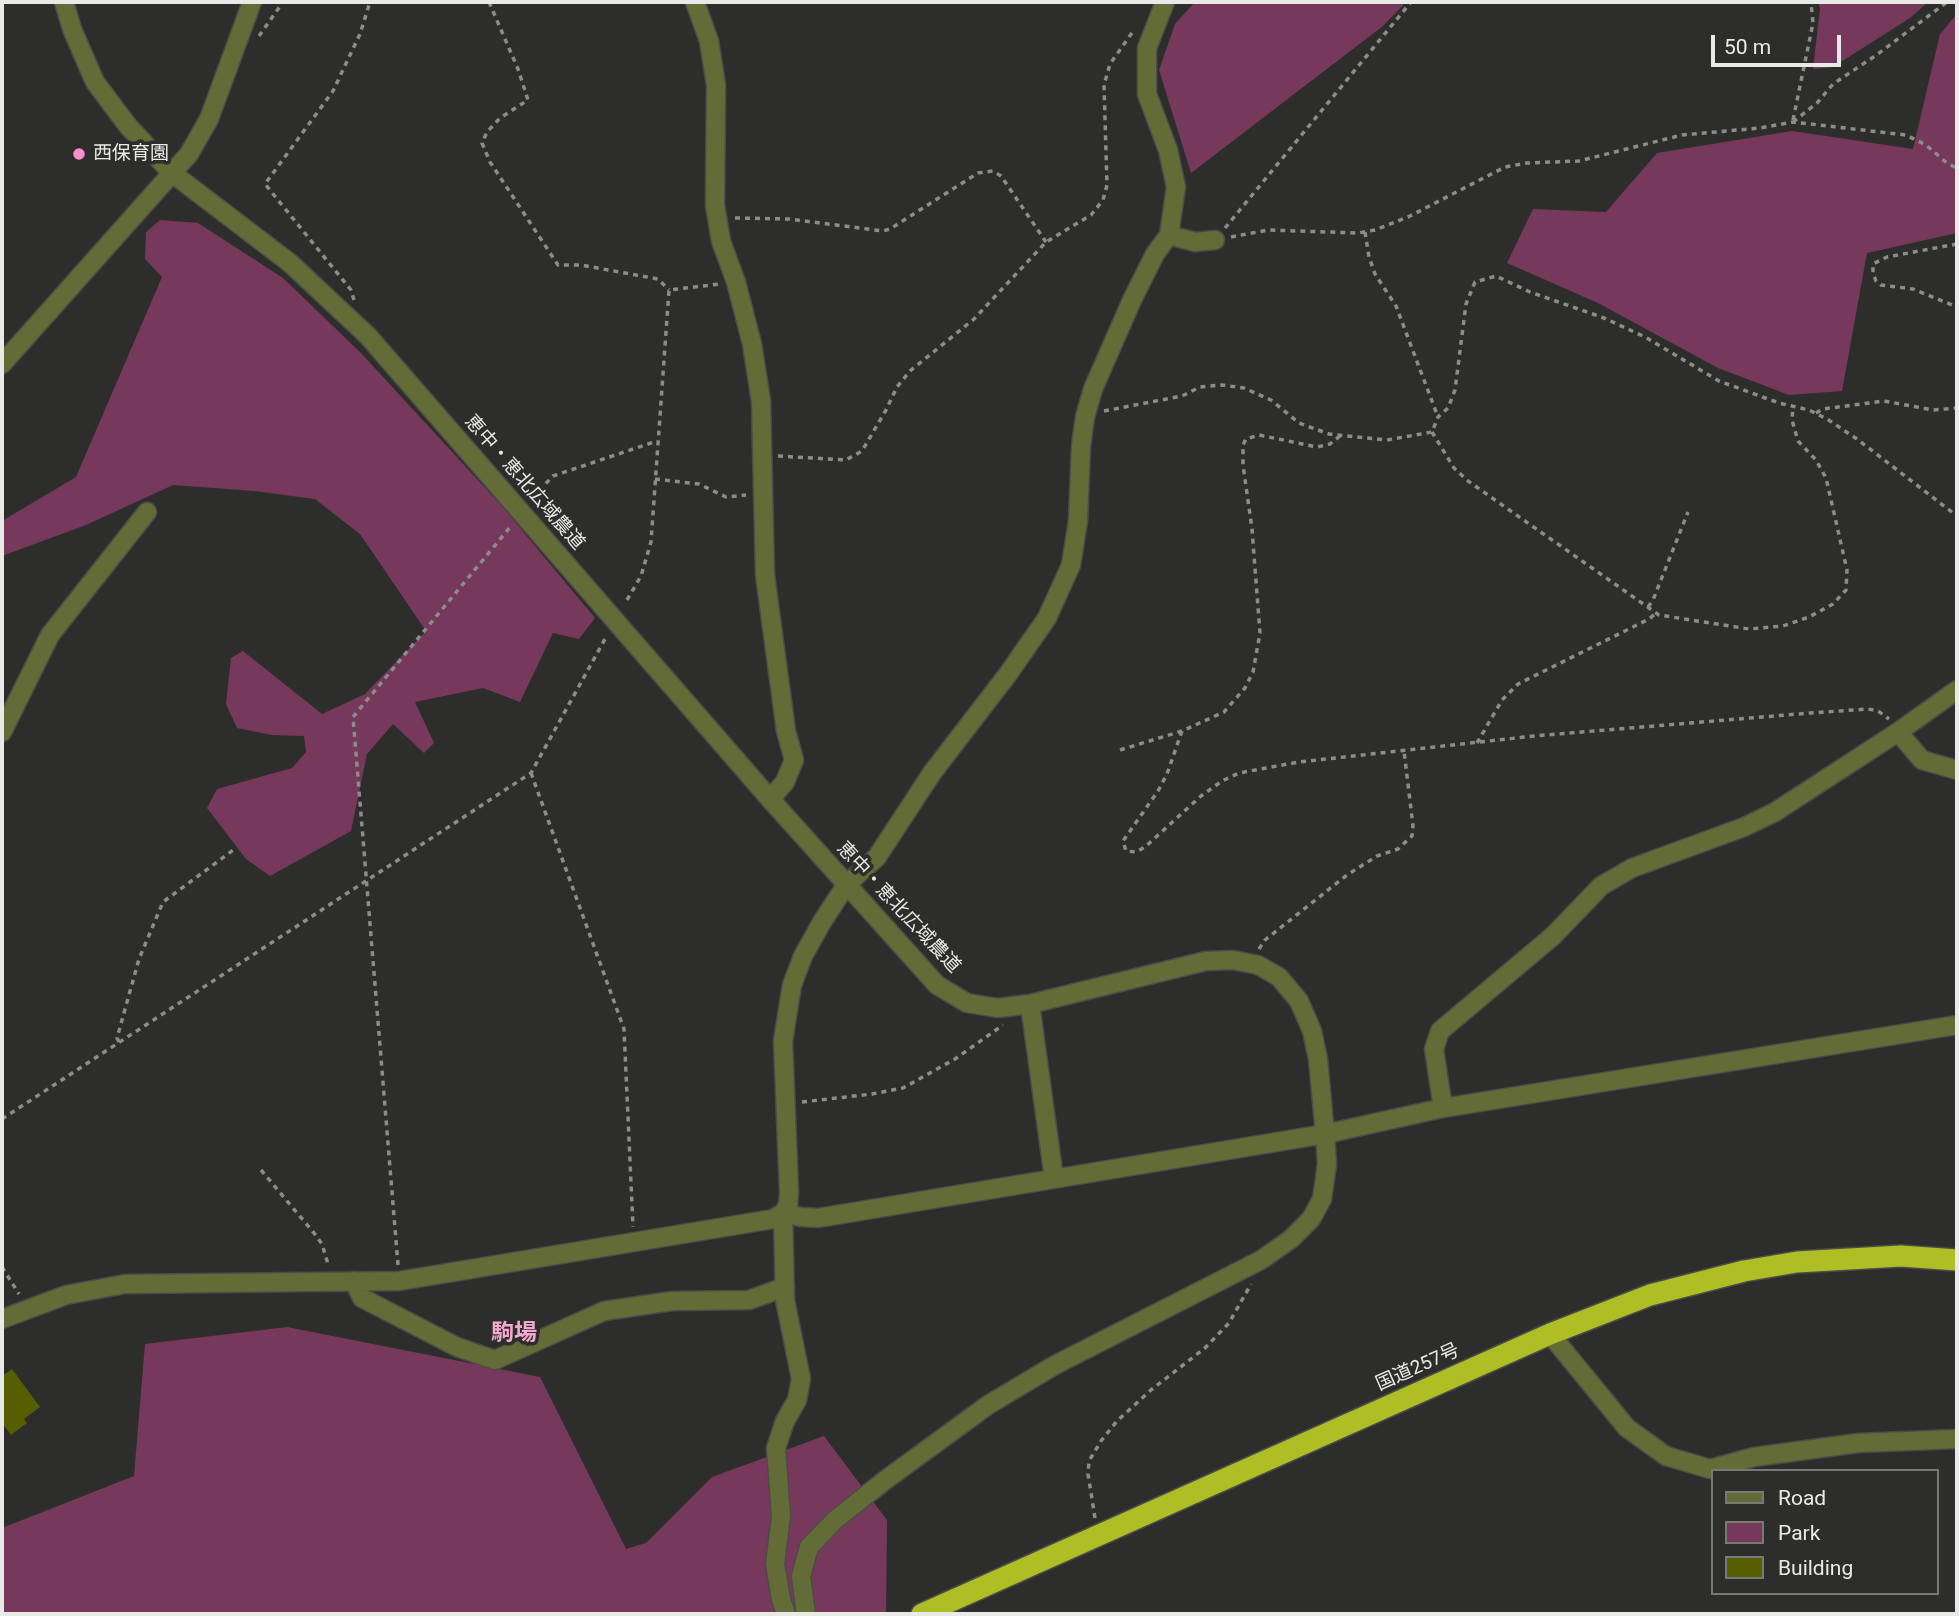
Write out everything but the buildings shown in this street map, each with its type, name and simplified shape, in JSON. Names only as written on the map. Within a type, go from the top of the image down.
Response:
[{"type":"highway","name":"国道257号","points":[[922,1614],[1550,1334],[1650,1295],[1744,1271],[1797,1262],[1900,1256],[1957,1260]]},
{"type":"street","name":"恵中・恵北広域農道","points":[[64,2],[72,29],[95,82],[128,125],[172,173],[290,263],[368,336],[770,799],[937,985],[967,1003],[998,1008],[1030,1004],[1206,961],[1233,960],[1258,965],[1279,977],[1299,1001],[1312,1031],[1318,1059],[1327,1164],[1322,1199],[1311,1219],[1291,1238],[1251,1265],[1055,1365],[988,1405],[884,1481],[835,1521],[809,1547],[801,1576],[806,1614]]},
{"type":"street","points":[[2,364],[189,153],[209,119],[252,2]]},
{"type":"street","points":[[695,2],[709,41],[716,85],[717,218],[721,241],[736,282],[752,344],[761,401],[765,575],[786,732],[794,760],[785,782],[770,799]]},
{"type":"street","points":[[2,1319],[28,1307],[66,1295],[125,1284],[399,1281],[773,1219],[783,1213],[788,1205],[789,1192],[783,1041],[792,985],[803,956],[846,885],[877,857],[932,774],[1047,618],[1071,565],[1078,521],[1081,446],[1087,409],[1132,300],[1155,254],[1169,235],[1176,187],[1168,150],[1147,94],[1147,48],[1162,9]]},
{"type":"street","points":[[1169,235],[1195,242],[1215,240]]},
{"type":"street","points":[[2,732],[50,635],[147,512]]},
{"type":"street","points":[[1443,1108],[1434,1049],[1440,1031],[1553,936],[1601,886],[1632,868],[1765,817],[1898,732],[1957,690]]},
{"type":"street","points":[[1898,732],[1922,760],[1957,770]]},
{"type":"street","points":[[1030,1004],[1054,1179]]},
{"type":"street","points":[[783,1213],[818,1218],[1325,1133],[1443,1108],[1957,1025]]},
{"type":"street","points":[[783,1213],[785,1300],[801,1379],[797,1400],[785,1421],[776,1448],[781,1516],[775,1564],[786,1614]]},
{"type":"street","points":[[354,1281],[362,1298],[457,1347],[495,1360],[604,1311],[672,1301],[749,1300],[785,1287]]},
{"type":"street","points":[[1550,1334],[1627,1427],[1666,1456],[1710,1469],[1754,1457],[1858,1443],[1957,1438]]},
{"type":"path","points":[[349,318],[354,303],[351,290],[265,184],[332,91],[360,33],[370,2]]},
{"type":"path","points":[[489,2],[519,69],[528,100],[500,118],[488,132],[482,143],[489,162],[558,265],[581,265],[658,279],[669,290],[652,542],[647,561],[627,600]]},
{"type":"path","points":[[1215,240],[1411,2]]},
{"type":"path","points":[[1793,122],[1813,23],[1811,2]]},
{"type":"path","points":[[1793,122],[1841,78],[1947,2]]},
{"type":"path","points":[[764,456],[846,460],[862,451],[887,410],[897,387],[910,371],[974,319],[1046,242],[1091,215],[1103,200],[1107,184],[1104,85],[1110,64],[1141,21],[1162,9]]},
{"type":"path","points":[[1215,240],[1268,230],[1375,230],[1408,217],[1505,167],[1527,163],[1579,161],[1682,135],[1760,128],[1793,122],[1906,135],[1926,145],[1948,164],[1957,168]]},
{"type":"path","points":[[717,218],[789,219],[890,229],[978,173],[993,170],[1001,176],[1046,242]]},
{"type":"path","points":[[1365,232],[1375,274],[1396,306],[1438,417]]},
{"type":"path","points":[[1957,244],[1887,257],[1874,264],[1873,273],[1881,285],[1913,289],[1957,307]]},
{"type":"path","points":[[1432,432],[1438,417],[1448,408],[1455,390],[1466,304],[1475,282],[1496,276],[1645,337],[1719,381],[1816,413],[1857,439],[1957,516]]},
{"type":"path","points":[[669,290],[736,282]]},
{"type":"path","points":[[1087,409],[1100,412],[1182,397],[1200,387],[1222,385],[1244,388],[1271,400],[1299,423],[1329,433],[1387,440],[1432,432]]},
{"type":"path","points":[[1816,413],[1823,409],[1884,401],[1933,410],[1957,408]]},
{"type":"path","points":[[1432,432],[1454,468],[1468,481],[1656,613],[1712,625],[1749,629],[1783,626],[1808,617],[1833,604],[1846,590],[1847,570],[1826,478],[1816,460],[1798,441],[1792,420],[1793,406]]},
{"type":"path","points":[[1120,750],[1182,731],[1224,712],[1245,688],[1253,672],[1259,652],[1260,633],[1242,444],[1246,439],[1259,435],[1317,447],[1330,444],[1341,435]]},
{"type":"path","points":[[399,1281],[353,717],[522,512],[535,492],[553,476],[657,441]]},
{"type":"path","points":[[655,479],[699,484],[726,497],[765,495]]},
{"type":"path","points":[[1648,607],[1688,512]]},
{"type":"path","points":[[1476,743],[1502,700],[1518,684],[1649,619],[1656,613]]},
{"type":"path","points":[[2,1119],[531,773],[605,639]]},
{"type":"path","points":[[1182,731],[1158,791],[1123,841],[1126,851],[1141,850],[1200,796],[1239,773],[1299,762],[1534,736],[1868,709],[1887,716],[1898,732]]},
{"type":"path","points":[[1251,964],[1253,956],[1265,940],[1296,915],[1347,875],[1377,856],[1398,849],[1412,836],[1404,751]]},
{"type":"path","points":[[531,773],[624,1029],[634,1241]]},
{"type":"path","points":[[119,1043],[117,1038],[139,959],[163,902],[236,848]]},
{"type":"path","points":[[785,1104],[903,1088],[926,1077],[993,1034],[1006,1020],[1006,1007]]},
{"type":"path","points":[[261,1170],[322,1244],[329,1281]]},
{"type":"path","points":[[1102,1534],[1096,1522],[1088,1475],[1095,1451],[1117,1421],[1151,1390],[1205,1348],[1229,1323],[1254,1278],[1251,1265]]},
{"type":"path","points":[[2,1267],[28,1307]]},
{"type":"green space","points":[[1195,2],[1406,2],[1383,26],[1191,173],[1159,70],[1175,24]]},
{"type":"green space","points":[[1818,2],[1928,2],[1910,18],[1833,67],[1813,69],[1820,9]]},
{"type":"green space","points":[[1957,14],[1957,233],[1867,253],[1842,391],[1789,395],[1718,368],[1598,303],[1507,263],[1533,209],[1606,212],[1657,153],[1792,131],[1913,149],[1940,34]]},
{"type":"green space","points":[[160,220],[198,223],[283,278],[361,353],[501,505],[595,618],[579,639],[553,633],[520,702],[483,688],[415,702],[434,743],[424,753],[393,724],[367,754],[351,831],[270,876],[246,859],[207,808],[217,789],[292,768],[306,752],[304,736],[272,735],[237,728],[226,704],[231,658],[243,651],[322,714],[365,694],[426,631],[360,534],[315,499],[173,485],[86,525],[2,556],[2,521],[76,477],[162,277],[145,259],[146,232]]},
{"type":"green space","points":[[287,1327],[540,1377],[626,1549],[646,1543],[712,1477],[824,1436],[887,1520],[886,1614],[2,1614],[2,1528],[134,1476],[145,1344]]},
{"type":"place","name":"西保育園","points":[[79,154]]},
{"type":"district","name":"駒場","points":[[514,1334]]}]
